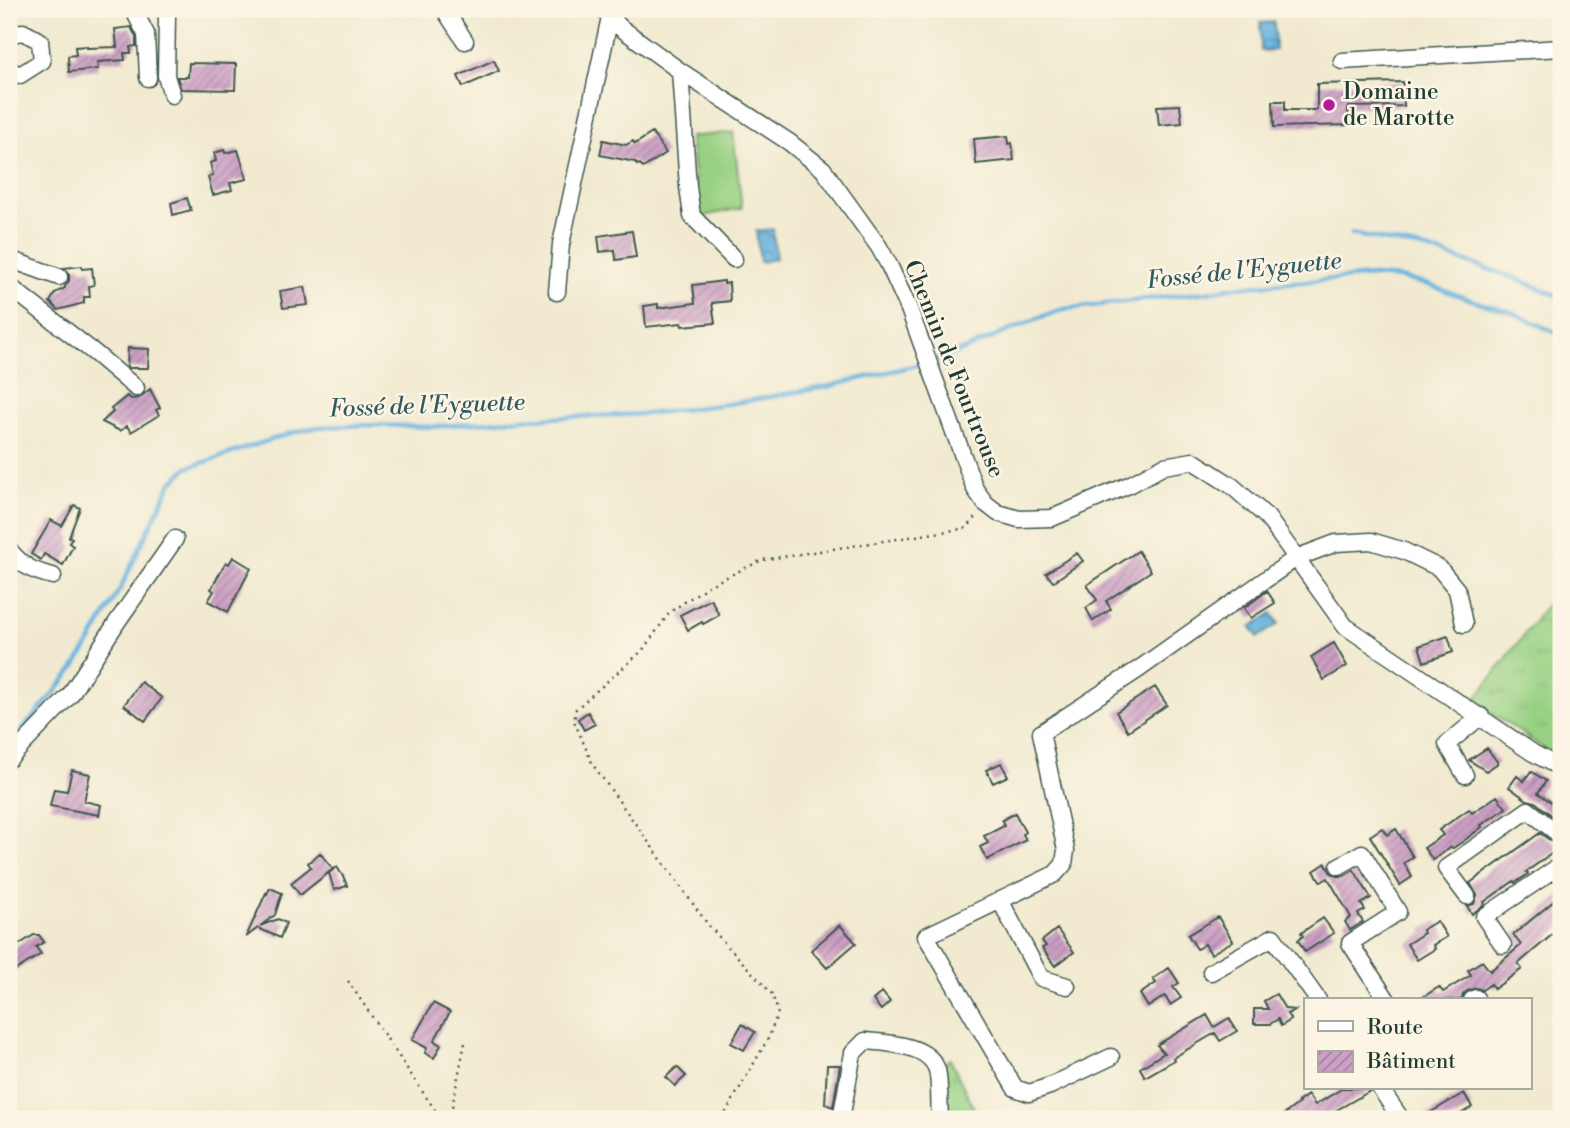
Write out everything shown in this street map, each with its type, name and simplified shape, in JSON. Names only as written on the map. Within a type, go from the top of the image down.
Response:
[{"type":"street","points":[[133,9],[146,34],[148,78]]},
{"type":"street","points":[[165,9],[166,76],[172,95]]},
{"type":"street","points":[[444,9],[465,41]]},
{"type":"street","points":[[557,292],[562,244],[606,13]]},
{"type":"street","name":"Chemin de Fourtrouse","points":[[606,13],[621,28],[680,71],[789,142],[823,169],[879,247],[909,309],[975,489],[985,503],[998,513],[1019,519],[1052,518],[1131,484],[1164,466],[1193,461],[1232,486],[1267,517],[1345,626],[1533,753],[1561,768]]},
{"type":"street","points":[[9,34],[23,32],[40,41],[42,61],[20,75],[9,70]]},
{"type":"street","points":[[1342,61],[1561,48]]},
{"type":"street","points":[[680,71],[692,216],[734,259]]},
{"type":"street","points":[[9,259],[59,277]]},
{"type":"street","points":[[9,286],[136,388]]},
{"type":"street","points":[[9,759],[70,695],[175,539]]},
{"type":"street","points":[[1111,1057],[1059,1082],[1028,1093],[1015,1088],[926,936],[1055,874],[1065,864],[1066,850],[1041,733],[1139,669],[1296,558],[1336,543],[1371,541],[1404,551],[1439,568],[1457,590],[1464,624]]},
{"type":"street","points":[[9,550],[21,564],[36,572],[53,576]]},
{"type":"street","points":[[1465,775],[1447,744],[1481,716]]},
{"type":"street","points":[[1467,896],[1446,868],[1528,810],[1561,836]]},
{"type":"street","points":[[1339,866],[1362,853],[1398,912],[1350,943],[1386,998]]},
{"type":"street","points":[[1503,945],[1484,917],[1561,865]]},
{"type":"street","points":[[1000,900],[1041,978],[1067,986]]},
{"type":"street","points":[[1211,972],[1273,937],[1317,998]]},
{"type":"street","points":[[842,1119],[853,1053],[865,1041],[902,1045],[925,1054],[937,1069],[940,1119]]},
{"type":"street","points":[[1381,1090],[1396,1117]]},
{"type":"path","points":[[722,1119],[769,1037],[778,1012],[772,994],[709,926],[593,765],[573,721],[576,709],[642,651],[670,612],[708,586],[762,560],[967,528],[985,503]]},
{"type":"path","points":[[348,981],[441,1119]]},
{"type":"path","points":[[456,1119],[451,1112],[466,1038]]},
{"type":"green space","points":[[733,132],[742,208],[699,217],[690,137]]},
{"type":"green space","points":[[1561,586],[1561,760],[1474,701]]},
{"type":"green space","points":[[950,1059],[979,1119],[944,1119],[941,1067]]},
{"type":"water","points":[[1274,22],[1275,50],[1261,51],[1260,23]]},
{"type":"water","points":[[773,229],[776,259],[760,262],[756,231]]},
{"type":"water","points":[[1272,613],[1279,624],[1258,637],[1251,627]]},
{"type":"building","points":[[131,27],[136,37],[136,46],[130,47],[131,53],[124,53],[125,60],[97,62],[98,69],[69,72],[68,56],[76,55],[75,47],[117,47],[115,29]]},
{"type":"building","points":[[494,60],[499,71],[463,87],[458,76]]},
{"type":"building","points":[[189,63],[236,64],[235,90],[181,89],[177,77],[188,77]]},
{"type":"building","points":[[1403,82],[1404,106],[1348,107],[1349,125],[1274,127],[1273,101],[1285,101],[1285,110],[1317,110],[1317,84]]},
{"type":"building","points":[[1180,105],[1182,123],[1159,125],[1157,106]]},
{"type":"building","points":[[652,133],[666,153],[643,168],[635,162],[600,155],[603,140],[626,145],[633,141],[635,144]]},
{"type":"building","points":[[1008,136],[1009,144],[1012,143],[1014,160],[976,164],[974,139]]},
{"type":"building","points":[[224,150],[225,153],[238,150],[247,179],[230,183],[232,190],[213,195],[208,177],[213,175],[210,163],[216,161],[214,153]]},
{"type":"building","points":[[187,198],[191,210],[173,215],[171,203]]},
{"type":"building","points":[[632,231],[636,257],[616,260],[615,250],[600,252],[598,236]]},
{"type":"building","points":[[82,266],[82,269],[92,268],[94,285],[89,286],[90,297],[84,297],[84,303],[58,310],[50,302],[55,293],[65,288],[69,281],[69,274],[64,268]]},
{"type":"building","points":[[724,281],[724,284],[729,283],[730,301],[712,303],[715,323],[646,327],[644,306],[658,304],[658,308],[695,303],[693,285]]},
{"type":"building","points":[[305,287],[308,305],[283,308],[280,291]]},
{"type":"building","points":[[128,348],[149,349],[148,368],[128,368]]},
{"type":"building","points":[[150,389],[160,408],[156,410],[159,415],[131,432],[127,426],[120,431],[102,422],[113,412],[111,409],[127,396],[131,399],[139,398]]},
{"type":"building","points":[[74,505],[80,508],[69,537],[72,538],[69,543],[73,546],[63,565],[44,554],[41,560],[31,554],[51,520],[62,526]]},
{"type":"building","points":[[1138,551],[1151,571],[1106,601],[1111,609],[1093,621],[1086,608],[1097,600],[1087,585]]},
{"type":"building","points":[[1077,553],[1083,561],[1053,582],[1046,573]]},
{"type":"building","points":[[233,557],[251,568],[228,612],[208,601],[214,591],[211,589],[226,562],[229,564]]},
{"type":"building","points":[[1267,591],[1275,603],[1251,618],[1244,608]]},
{"type":"building","points":[[711,599],[719,615],[688,630],[680,615]]},
{"type":"building","points":[[1448,636],[1453,652],[1424,662],[1419,646]]},
{"type":"building","points":[[1334,643],[1347,666],[1324,680],[1311,657]]},
{"type":"building","points":[[141,682],[162,698],[145,721],[124,705]]},
{"type":"building","points":[[1155,687],[1167,705],[1128,731],[1116,712]]},
{"type":"building","points":[[588,712],[595,724],[584,730],[578,719]]},
{"type":"building","points":[[1487,748],[1498,763],[1486,771],[1469,760]]},
{"type":"building","points":[[1001,763],[1008,776],[993,783],[986,770]]},
{"type":"building","points":[[72,770],[90,774],[84,801],[101,805],[99,815],[50,806],[54,789],[67,791]]},
{"type":"building","points":[[1531,771],[1546,781],[1538,793],[1561,809],[1561,823],[1535,802],[1527,800],[1509,787],[1517,776],[1524,781]]},
{"type":"building","points":[[1497,796],[1506,808],[1465,840],[1433,860],[1424,848],[1443,835],[1439,830],[1469,809],[1472,813]]},
{"type":"building","points":[[1015,813],[1026,840],[987,860],[980,847],[988,843],[984,836],[1004,826],[1002,820]]},
{"type":"building","points":[[1382,828],[1387,835],[1396,829],[1413,857],[1404,863],[1412,877],[1400,885],[1370,836]]},
{"type":"building","points":[[1540,833],[1561,847],[1526,872],[1528,874],[1484,902],[1485,904],[1472,914],[1467,906],[1474,904],[1477,895],[1470,883]]},
{"type":"building","points":[[320,853],[333,869],[300,895],[291,883],[311,867],[308,863]]},
{"type":"building","points":[[1326,863],[1330,872],[1338,876],[1344,876],[1354,870],[1371,898],[1361,904],[1365,910],[1358,914],[1363,922],[1350,930],[1345,922],[1351,917],[1328,878],[1321,882],[1314,871]]},
{"type":"building","points":[[337,867],[347,886],[334,890],[329,873]]},
{"type":"building","points":[[270,888],[282,893],[275,915],[260,926],[278,919],[286,923],[280,938],[258,928],[246,937],[266,893]]},
{"type":"building","points":[[1561,895],[1561,927],[1518,964],[1522,969],[1494,989],[1491,984],[1482,990],[1476,988],[1467,991],[1462,998],[1421,998],[1439,987],[1443,992],[1471,975],[1468,970],[1482,961],[1490,971],[1521,945],[1513,935]]},
{"type":"building","points":[[1218,917],[1233,941],[1211,954],[1205,944],[1197,949],[1188,935]]},
{"type":"building","points":[[1323,918],[1334,933],[1305,952],[1298,940],[1303,936],[1301,933]]},
{"type":"building","points":[[1437,921],[1447,937],[1433,945],[1435,949],[1417,960],[1407,944]]},
{"type":"building","points":[[840,925],[856,943],[827,968],[811,950]]},
{"type":"building","points":[[1057,929],[1074,952],[1055,966],[1042,948],[1046,946],[1042,941]]},
{"type":"building","points":[[34,935],[39,935],[44,942],[36,947],[41,954],[16,970],[14,967],[9,971],[9,951]]},
{"type":"building","points":[[1169,968],[1179,983],[1173,987],[1181,998],[1170,1005],[1165,996],[1148,1007],[1140,994],[1156,983],[1153,979]]},
{"type":"building","points":[[882,992],[890,1002],[881,1010],[873,1000]]},
{"type":"building","points":[[1276,994],[1285,1009],[1295,1010],[1287,1014],[1291,1020],[1281,1026],[1278,1019],[1270,1024],[1254,1024],[1254,1009],[1268,1009],[1264,1001]]},
{"type":"building","points":[[433,1003],[450,1012],[434,1041],[441,1045],[434,1058],[425,1053],[427,1048],[412,1040]]},
{"type":"building","points":[[1207,1015],[1214,1027],[1229,1018],[1237,1031],[1220,1041],[1215,1033],[1145,1077],[1140,1068],[1164,1053],[1157,1045]]},
{"type":"building","points":[[742,1024],[755,1032],[744,1050],[731,1043]]},
{"type":"building","points":[[827,1065],[840,1065],[833,1107],[825,1104]]},
{"type":"building","points":[[677,1067],[686,1076],[675,1086],[666,1077]]},
{"type":"building","points":[[1340,1090],[1370,1090],[1321,1119],[1278,1119],[1308,1095],[1315,1105]]},
{"type":"building","points":[[1464,1093],[1472,1107],[1452,1119],[1419,1119]]},
{"type":"waterway","points":[[1352,234],[1427,249],[1515,278],[1561,297]]},
{"type":"waterway","name":"Fossé de l'Eyguette","points":[[931,361],[1064,309],[1235,287],[1373,276],[1400,278],[1429,285],[1509,311],[1561,335]]},
{"type":"waterway","name":"Fossé de l'Eyguette","points":[[9,745],[74,668],[120,589],[171,483],[187,468],[291,433],[318,427],[431,427],[520,419],[646,414],[735,403],[826,387],[917,365]]},
{"type":"place","name":"Domaine de Marotte","points":[[1329,105]]}]
